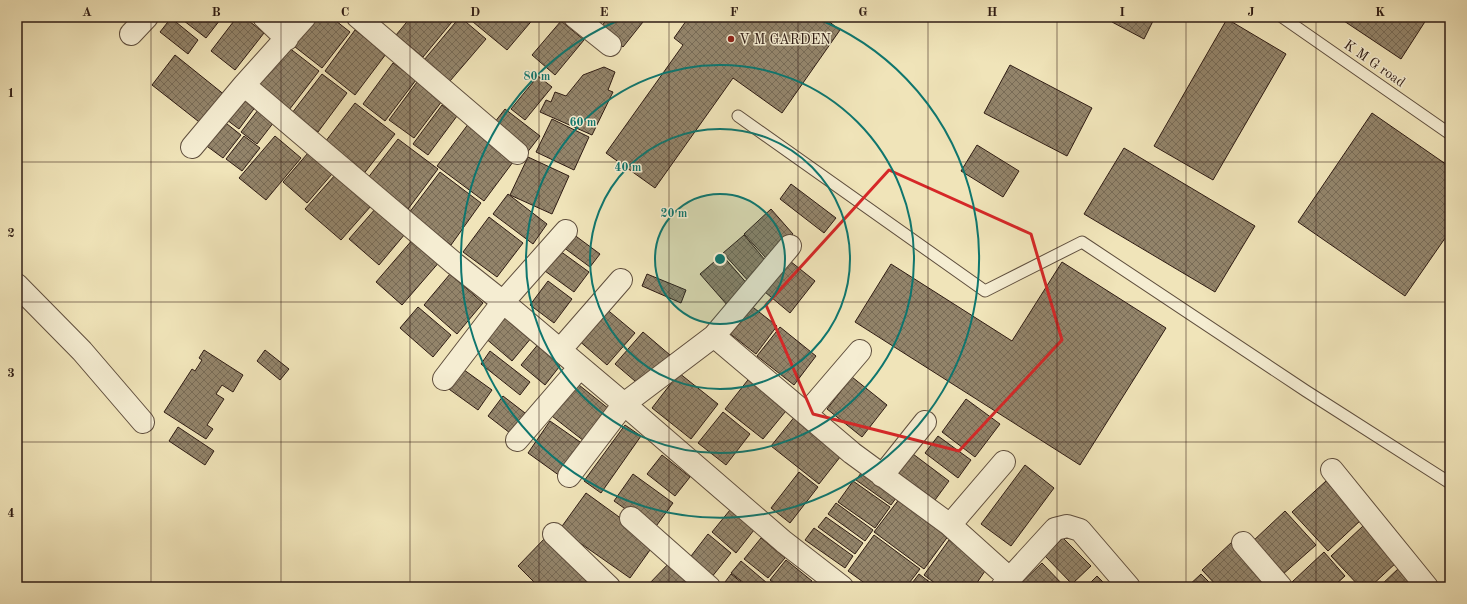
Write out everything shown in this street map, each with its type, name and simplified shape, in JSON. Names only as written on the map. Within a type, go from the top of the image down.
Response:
[{"type":"street","points":[[132,34],[147,17]]},
{"type":"street","points":[[264,17],[286,39]]},
{"type":"street","points":[[192,147],[244,85],[305,17]]},
{"type":"street","points":[[358,17],[517,153]]},
{"type":"street","points":[[575,17],[610,45]]},
{"type":"street","points":[[244,85],[449,259],[503,302],[624,404],[784,542],[842,587]]},
{"type":"street","points":[[444,379],[503,302],[566,231]]},
{"type":"street","points":[[569,476],[624,404],[714,336],[790,246]]},
{"type":"street","points":[[560,350],[621,280]]},
{"type":"street","points":[[17,285],[82,351],[143,422]]},
{"type":"street","points":[[714,336],[852,453],[950,526],[1006,583],[1055,529],[1067,526],[1080,530],[1129,587]]},
{"type":"street","points":[[806,414],[860,351]]},
{"type":"street","points":[[517,440],[580,367]]},
{"type":"street","points":[[882,476],[925,422]]},
{"type":"street","points":[[950,526],[1004,462]]},
{"type":"street","points":[[1332,470],[1428,587]]},
{"type":"street","points":[[631,518],[709,587]]},
{"type":"street","points":[[554,534],[609,587]]},
{"type":"street","points":[[1243,543],[1281,587]]},
{"type":"lane","name":"K M G road","points":[[1282,17],[1450,134]]},
{"type":"lane","points":[[738,116],[985,291],[1082,242],[1306,391],[1450,483]]},
{"type":"highlighted area","points":[[889,170],[1031,234],[1062,340],[959,451],[813,414],[766,305]]},
{"type":"building","points":[[179,17],[216,17],[220,20],[206,38]]},
{"type":"building","points":[[237,17],[244,17],[264,33],[235,70],[211,51]]},
{"type":"building","points":[[310,17],[331,17],[350,32],[322,68],[290,43]]},
{"type":"building","points":[[379,17],[390,17],[385,22]]},
{"type":"building","points":[[411,17],[456,17],[423,57],[396,35]]},
{"type":"building","points":[[460,17],[486,39],[450,81],[424,60]]},
{"type":"building","points":[[467,17],[535,17],[507,50]]},
{"type":"building","points":[[585,17],[605,17],[597,27]]},
{"type":"building","points":[[609,17],[647,17],[623,47],[600,28]]},
{"type":"building","points":[[689,17],[823,17],[840,30],[782,113],[733,78],[655,188],[606,153],[683,45],[674,38]]},
{"type":"building","points":[[1114,17],[1155,17],[1144,39],[1112,22]]},
{"type":"building","points":[[1338,17],[1428,17],[1401,59]]},
{"type":"building","points":[[171,18],[198,40],[188,54],[160,32]]},
{"type":"building","points":[[1227,19],[1286,54],[1213,180],[1154,146]]},
{"type":"building","points":[[561,21],[584,40],[555,75],[532,55]]},
{"type":"building","points":[[355,30],[386,54],[355,95],[325,71]]},
{"type":"building","points":[[288,47],[319,71],[289,110],[258,86]]},
{"type":"building","points":[[175,55],[226,96],[203,125],[152,85]]},
{"type":"building","points":[[393,63],[416,80],[385,121],[363,104]]},
{"type":"building","points":[[1010,65],[1092,108],[1067,156],[984,113]]},
{"type":"building","points":[[604,67],[615,72],[608,90],[613,92],[592,135],[540,112],[546,100],[551,102],[555,92],[566,96],[583,75]]},
{"type":"building","points":[[322,74],[347,93],[318,132],[292,113]]},
{"type":"building","points":[[538,76],[552,87],[525,120],[511,109]]},
{"type":"building","points":[[417,82],[442,101],[414,138],[389,120]]},
{"type":"building","points":[[240,94],[256,106],[239,129],[223,117]]},
{"type":"building","points":[[355,103],[395,134],[362,176],[322,146]]},
{"type":"building","points":[[442,105],[457,116],[428,155],[413,144]]},
{"type":"building","points":[[505,109],[540,136],[526,154],[491,127]]},
{"type":"building","points":[[258,110],[274,122],[257,144],[241,132]]},
{"type":"building","points":[[1372,113],[1450,167],[1450,231],[1405,296],[1298,222]]},
{"type":"building","points":[[552,119],[589,137],[574,170],[536,152]]},
{"type":"building","points":[[222,120],[241,135],[223,158],[204,144]]},
{"type":"building","points":[[469,123],[516,158],[484,201],[437,166]]},
{"type":"building","points":[[244,136],[260,148],[242,171],[226,159]]},
{"type":"building","points":[[275,136],[301,158],[266,200],[239,178]]},
{"type":"building","points":[[398,139],[438,169],[408,209],[367,179]]},
{"type":"building","points":[[977,145],[1019,171],[1003,197],[961,171]]},
{"type":"building","points":[[1124,148],[1255,226],[1215,292],[1084,214]]},
{"type":"building","points":[[308,153],[332,174],[307,203],[283,182]]},
{"type":"building","points":[[528,157],[569,176],[552,214],[510,195]]},
{"type":"building","points":[[440,172],[481,203],[451,245],[409,213]]},
{"type":"building","points":[[335,175],[371,206],[341,240],[305,209]]},
{"type":"building","points":[[791,184],[836,218],[824,233],[780,199]]},
{"type":"building","points":[[508,194],[547,224],[533,244],[493,214]]},
{"type":"building","points":[[376,208],[405,234],[379,265],[349,239]]},
{"type":"building","points":[[771,209],[793,234],[766,258],[744,234]]},
{"type":"building","points":[[489,217],[523,243],[497,277],[463,252]]},
{"type":"building","points":[[573,234],[600,254],[590,267],[563,247]]},
{"type":"building","points":[[744,235],[771,267],[751,284],[723,253]]},
{"type":"building","points":[[414,238],[441,260],[402,305],[376,282]]},
{"type":"building","points":[[560,251],[589,272],[574,292],[545,271]]},
{"type":"building","points":[[722,255],[750,287],[728,306],[700,274]]},
{"type":"building","points":[[790,261],[815,281],[790,313],[765,292]]},
{"type":"building","points":[[1062,262],[1166,328],[1080,465],[855,322],[891,264],[1012,341]]},
{"type":"building","points":[[450,274],[483,303],[457,334],[424,305]]},
{"type":"building","points":[[647,274],[686,290],[681,303],[642,286]]},
{"type":"building","points":[[548,281],[572,299],[554,323],[530,305]]},
{"type":"building","points":[[745,301],[777,326],[756,354],[724,329]]},
{"type":"building","points":[[418,307],[451,335],[433,357],[400,328]]},
{"type":"building","points":[[604,307],[635,333],[607,365],[577,339]]},
{"type":"building","points":[[504,313],[532,337],[512,361],[484,337]]},
{"type":"building","points":[[780,327],[816,356],[794,385],[757,356]]},
{"type":"building","points":[[643,332],[670,355],[642,387],[615,364]]},
{"type":"building","points":[[540,342],[563,362],[545,385],[521,365]]},
{"type":"building","points":[[204,350],[243,375],[233,392],[222,385],[216,394],[224,399],[207,425],[213,429],[206,439],[164,412],[192,369],[195,371],[202,360],[199,358]]},
{"type":"building","points":[[265,350],[289,369],[280,380],[257,361]]},
{"type":"building","points":[[490,351],[530,382],[520,395],[481,364]]},
{"type":"building","points":[[460,367],[492,390],[478,410],[446,387]]},
{"type":"building","points":[[679,373],[718,404],[691,439],[652,408]]},
{"type":"building","points":[[751,376],[790,406],[763,439],[725,409]]},
{"type":"building","points":[[852,377],[887,405],[862,437],[827,409]]},
{"type":"building","points":[[574,381],[609,409],[584,441],[548,413]]},
{"type":"building","points":[[503,396],[525,413],[510,433],[488,416]]},
{"type":"building","points":[[966,399],[1000,424],[975,457],[942,432]]},
{"type":"building","points":[[723,412],[750,434],[726,465],[698,443]]},
{"type":"building","points":[[796,415],[844,452],[819,484],[771,446]]},
{"type":"building","points":[[550,421],[583,444],[560,476],[528,453]]},
{"type":"building","points":[[625,425],[641,436],[601,493],[584,481]]},
{"type":"building","points":[[178,427],[214,451],[205,465],[169,441]]},
{"type":"building","points":[[938,436],[971,460],[958,478],[925,453]]},
{"type":"building","points":[[913,454],[949,481],[935,500],[898,473]]},
{"type":"building","points":[[662,455],[690,477],[675,496],[647,474]]},
{"type":"building","points":[[1025,465],[1054,488],[1011,546],[981,524]]},
{"type":"building","points":[[864,469],[899,494],[891,505],[856,480]]},
{"type":"building","points":[[799,472],[818,487],[790,523],[771,508]]},
{"type":"building","points":[[633,474],[673,503],[654,529],[614,501]]},
{"type":"building","points":[[853,481],[890,507],[875,528],[838,502]]},
{"type":"building","points":[[1326,481],[1361,520],[1328,551],[1292,512]]},
{"type":"building","points":[[586,493],[655,543],[630,578],[560,529]]},
{"type":"building","points":[[900,498],[949,535],[924,569],[874,532]]},
{"type":"building","points":[[836,503],[873,530],[865,541],[828,514]]},
{"type":"building","points":[[730,510],[754,530],[736,553],[712,532]]},
{"type":"building","points":[[1285,511],[1316,545],[1282,575],[1252,542]]},
{"type":"building","points":[[826,517],[863,543],[855,554],[818,527]]},
{"type":"building","points":[[1363,526],[1397,562],[1370,587],[1360,587],[1331,556]]},
{"type":"building","points":[[814,528],[853,556],[845,568],[805,540]]},
{"type":"building","points":[[708,534],[731,553],[711,578],[688,560]]},
{"type":"building","points":[[874,535],[920,569],[906,587],[870,587],[848,571]]},
{"type":"building","points":[[547,536],[598,587],[539,587],[518,566]]},
{"type":"building","points":[[761,538],[785,558],[768,578],[744,559]]},
{"type":"building","points":[[1063,538],[1091,566],[1072,584],[1045,556]]},
{"type":"building","points":[[949,540],[987,568],[974,587],[940,587],[924,575]]},
{"type":"building","points":[[1233,541],[1275,587],[1218,587],[1202,570]]},
{"type":"building","points":[[1324,552],[1345,576],[1333,587],[1297,587],[1292,582]]},
{"type":"building","points":[[673,559],[702,587],[646,587]]},
{"type":"building","points":[[786,560],[812,581],[808,587],[779,587],[770,580]]},
{"type":"building","points":[[741,561],[767,583],[763,587],[749,587],[731,573]]},
{"type":"building","points":[[1042,563],[1065,587],[1023,587],[1020,584]]},
{"type":"building","points":[[1400,567],[1419,587],[1379,587]]},
{"type":"building","points":[[731,574],[747,587],[723,587],[722,586]]},
{"type":"building","points":[[919,574],[936,587],[909,587]]},
{"type":"building","points":[[1201,574],[1214,587],[1187,587]]},
{"type":"building","points":[[1097,576],[1108,587],[1086,587]]},
{"type":"place","name":"V M GARDEN","points":[[731,39]]}]
